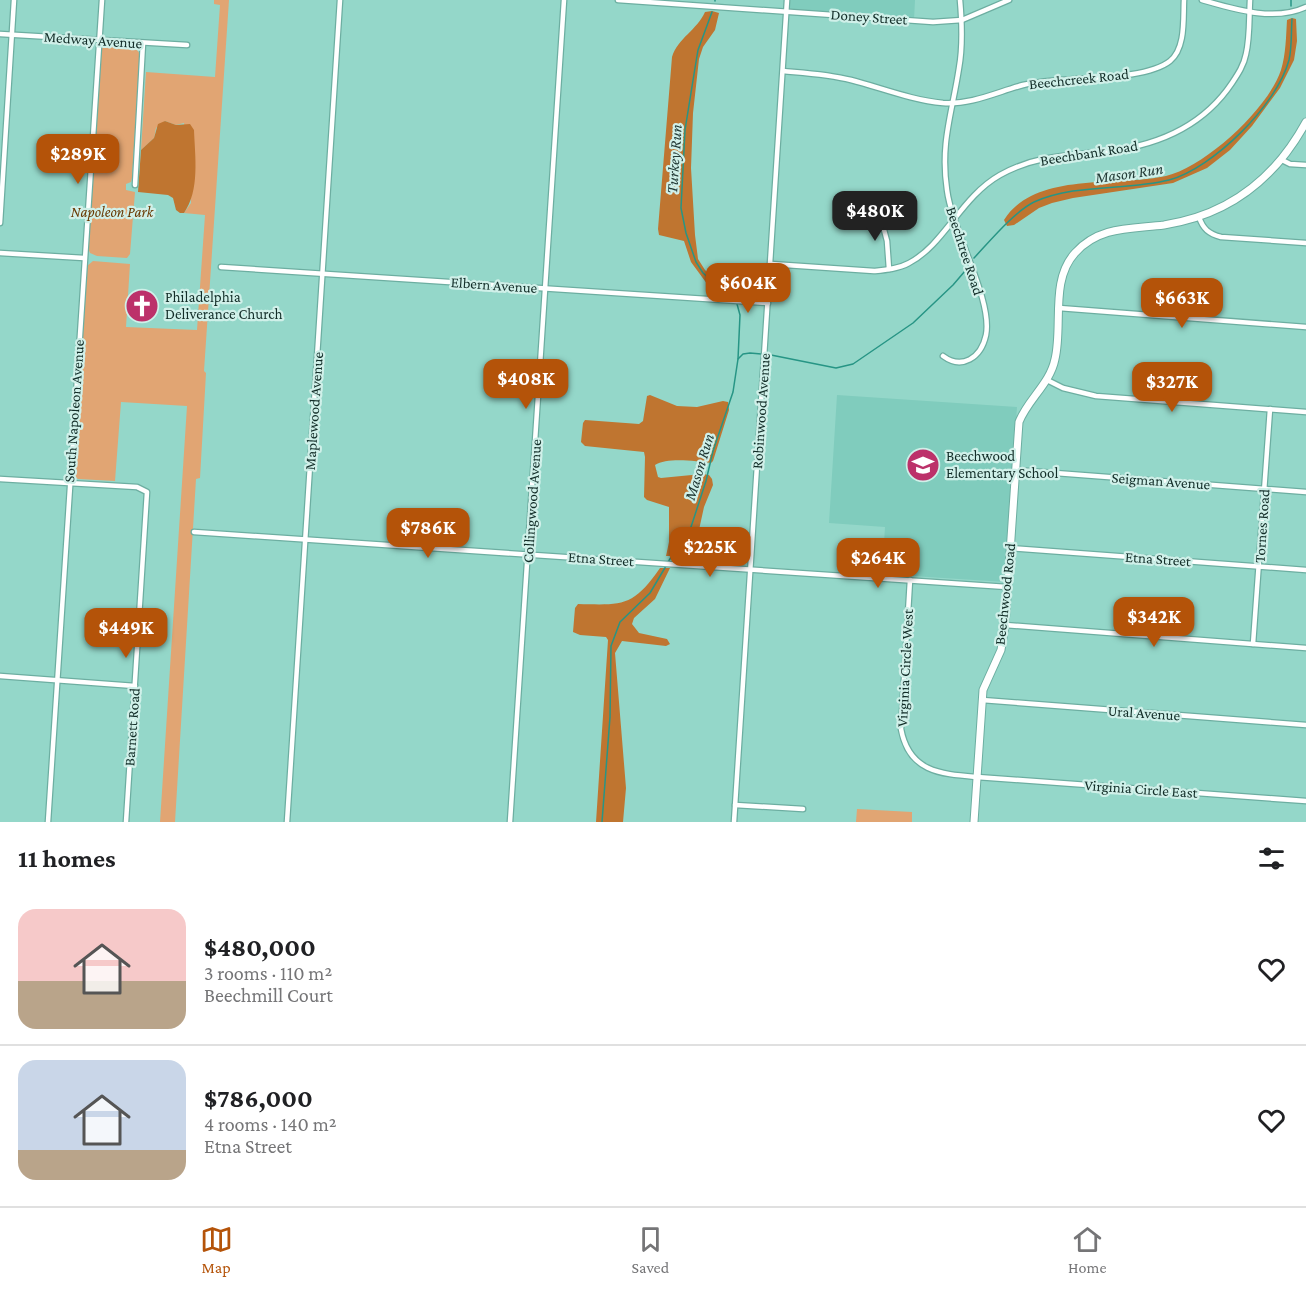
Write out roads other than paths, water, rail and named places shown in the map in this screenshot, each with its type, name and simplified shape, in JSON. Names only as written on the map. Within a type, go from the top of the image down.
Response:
[{"type":"street","points":[[0,223],[14,0]]},
{"type":"street","name":"South Napoleon Avenue","points":[[48,822],[102,0]]},
{"type":"street","name":"Maplewood Avenue","points":[[287,822],[340,0]]},
{"type":"street","name":"Collingwood Avenue","points":[[510,822],[564,0]]},
{"type":"street","name":"Doney Street","points":[[618,0],[933,21],[962,20],[1009,0]]},
{"type":"street","name":"Robinwood Avenue","points":[[734,822],[788,0]]},
{"type":"street","name":"Beechtree Road","points":[[943,356],[951,362],[967,361],[978,352],[986,333],[985,312],[953,219],[947,194],[944,163],[944,142],[960,66],[962,20],[960,0]]},
{"type":"street","name":"Beechcreek Road","points":[[783,71],[831,76],[920,100],[952,103],[979,99],[1034,82],[1135,73],[1165,64],[1175,56],[1180,45],[1184,0]]},
{"type":"street","points":[[1202,0],[1250,11],[1291,12],[1306,7]]},
{"type":"street","name":"Beechbank Road","points":[[771,264],[874,271],[908,264],[925,253],[983,186],[1013,168],[1045,157],[1127,148],[1174,134],[1196,120],[1223,96],[1238,75],[1246,55],[1251,0]]},
{"type":"street","name":"Medway Avenue","points":[[0,34],[187,45]]},
{"type":"street","points":[[135,186],[143,44]]},
{"type":"street","name":"Beechwood Road","points":[[974,822],[982,700],[986,681],[1001,650],[1005,625],[1019,422],[1024,411],[1047,380],[1056,357],[1059,308],[1066,266],[1074,253],[1094,236],[1111,230],[1163,225],[1199,217],[1234,200],[1250,190],[1282,160],[1306,122]]},
{"type":"street","points":[[1282,160],[1290,164],[1306,165]]},
{"type":"street","points":[[879,211],[887,241],[889,269]]},
{"type":"street","points":[[1199,217],[1201,224],[1209,233],[1221,237],[1306,243]]},
{"type":"street","points":[[0,253],[84,258]]},
{"type":"street","name":"Elbern Avenue","points":[[221,267],[768,303]]},
{"type":"street","points":[[1059,308],[1306,327]]},
{"type":"street","points":[[1047,380],[1063,388],[1096,396],[1306,412]]},
{"type":"street","name":"Tornes Road","points":[[1253,644],[1270,409]]},
{"type":"street","name":"Seigman Avenue","points":[[1015,470],[1306,492]]},
{"type":"street","points":[[0,478],[70,483]]},
{"type":"street","name":"Barnett Road","points":[[70,483],[137,487],[144,489],[148,495],[126,822]]},
{"type":"street","name":"Etna Street","points":[[194,532],[1008,587]]},
{"type":"street","name":"Etna Street","points":[[1010,548],[1306,570]]},
{"type":"street","name":"Virginia Circle West","points":[[910,580],[901,717],[902,735],[909,752],[927,769],[944,774],[977,777]]},
{"type":"street","points":[[1005,625],[1306,648]]},
{"type":"street","points":[[0,676],[135,686]]},
{"type":"street","name":"Ural Avenue","points":[[982,700],[1306,725]]},
{"type":"street","name":"Virginia Circle East","points":[[977,777],[1306,801]]},
{"type":"street","points":[[735,805],[803,809]]},
{"type":"waterway","name":"Mason Run","points":[[1291,0],[1291,6]]},
{"type":"waterway","name":"Turkey Run","points":[[712,12],[698,50],[685,130],[681,208],[686,233],[696,262],[703,273],[729,296]]},
{"type":"waterway","name":"Mason Run","points":[[974,258],[1010,220],[1034,202],[1067,192],[1169,180],[1205,163],[1223,149],[1257,115],[1282,78],[1290,55],[1292,19]]},
{"type":"waterway","name":"Mason Run","points":[[668,562],[691,527],[733,392],[738,359],[743,354],[771,355],[836,368],[853,364],[913,323],[965,271]]},
{"type":"waterway","name":"Turkey Run","points":[[737,304],[740,315],[738,359]]},
{"type":"waterway","name":"Mason Run","points":[[602,822],[610,717],[611,646],[620,622],[650,593],[666,566]]},
{"type":"place","name":"Philadelphia Deliverance Church","points":[[142,306]]},
{"type":"place","name":"Beechwood Elementary School","points":[[923,465]]},
{"type":"park label","name":"Napoleon Park","points":[[112,212]]}]
